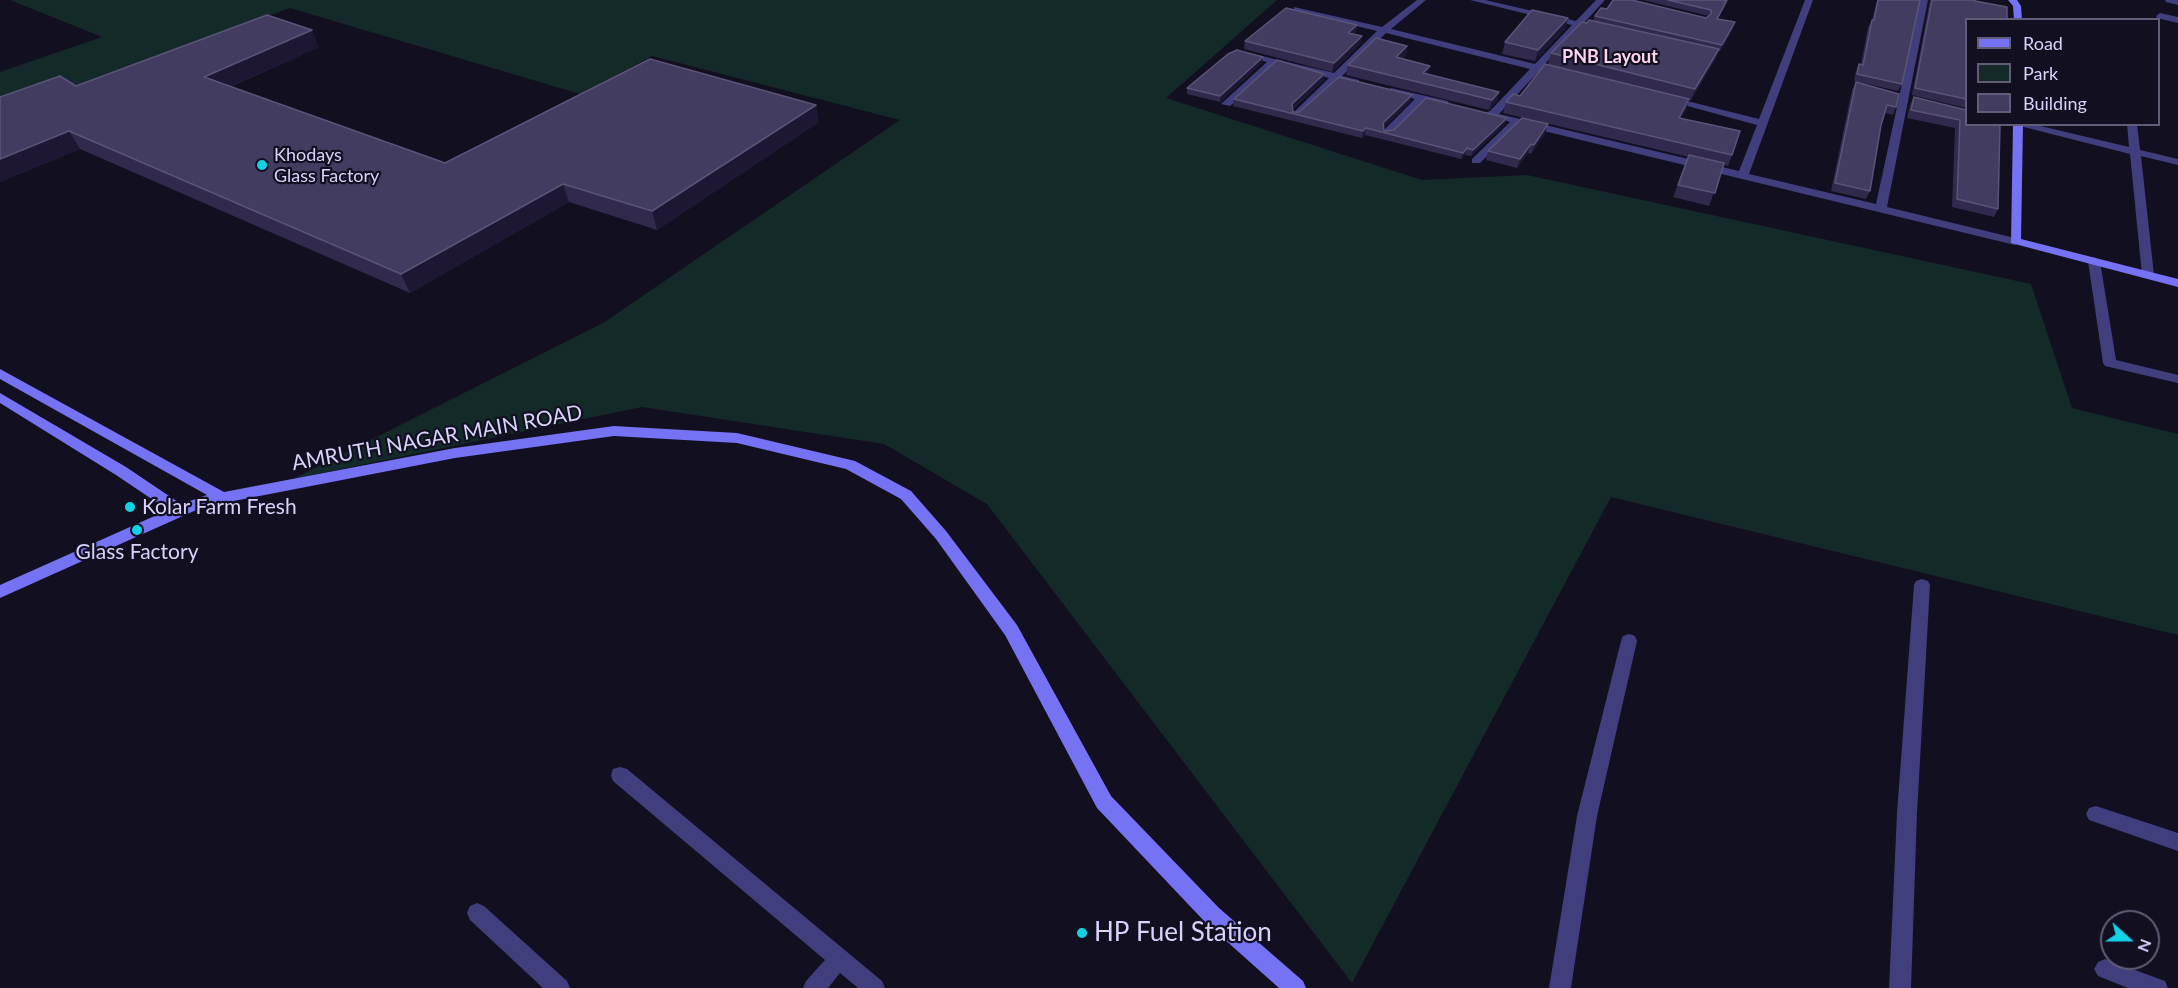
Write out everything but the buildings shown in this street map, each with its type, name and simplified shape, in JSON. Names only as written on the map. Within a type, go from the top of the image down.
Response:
[{"type":"main road","points":[[2012,0],[2017,6],[2018,18]]},
{"type":"main road","points":[[2018,126],[2015,241],[2178,283]]},
{"type":"main road","points":[[0,373],[223,498]]},
{"type":"main road","points":[[0,397],[121,471],[180,511]]},
{"type":"main road","name":"AMRUTH NAGAR MAIN ROAD","points":[[0,592],[200,502],[455,453],[614,431],[737,438],[850,465],[906,495],[941,535],[1011,630],[1104,802],[1212,915],[1295,988]]},
{"type":"street","points":[[1297,114],[1384,30],[1422,0]]},
{"type":"street","points":[[1474,0],[1613,32]]},
{"type":"street","points":[[1492,115],[1601,0]]},
{"type":"street","points":[[1743,176],[1809,0]]},
{"type":"street","points":[[1881,209],[1924,0]]},
{"type":"street","points":[[2169,0],[2178,2]]},
{"type":"street","points":[[1298,9],[1569,76]]},
{"type":"street","points":[[2160,16],[2178,20]]},
{"type":"street","points":[[1240,52],[1333,77],[1457,106]]},
{"type":"street","points":[[1226,104],[1274,61]]},
{"type":"street","points":[[1658,97],[1763,123]]},
{"type":"street","points":[[1387,133],[1422,98]]},
{"type":"street","points":[[1480,112],[2015,241]]},
{"type":"street","points":[[1476,161],[1517,121]]},
{"type":"street","points":[[2022,126],[2178,162]]},
{"type":"street","points":[[2132,126],[2148,275]]},
{"type":"street","points":[[2094,261],[2110,363],[2178,379]]},
{"type":"street","points":[[1900,988],[1907,813],[1922,585]]},
{"type":"street","points":[[1560,988],[1587,816],[1629,641]]},
{"type":"street","points":[[620,775],[874,988]]},
{"type":"street","points":[[2096,814],[2178,842]]},
{"type":"street","points":[[477,913],[559,988]]},
{"type":"street","points":[[814,988],[839,959]]},
{"type":"street","points":[[2108,970],[2157,988]]},
{"type":"green space","points":[[10,0],[1277,0],[1166,98],[1422,180],[1527,175],[2031,284],[2072,408],[2178,434],[2178,635],[1611,497],[1352,983],[987,504],[884,444],[642,407],[293,479],[603,323],[900,120],[652,56],[580,94],[290,8],[0,114],[0,72],[102,37]]},
{"type":"place","name":"Khodays Glass Factory","points":[[262,165]]},
{"type":"place","name":"Kolar Farm Fresh","points":[[130,507]]},
{"type":"place","name":"Glass Factory","points":[[137,530]]},
{"type":"place","name":"HP Fuel Station","points":[[1082,933]]},
{"type":"district","name":"PNB Layout","points":[[1610,57]]}]
